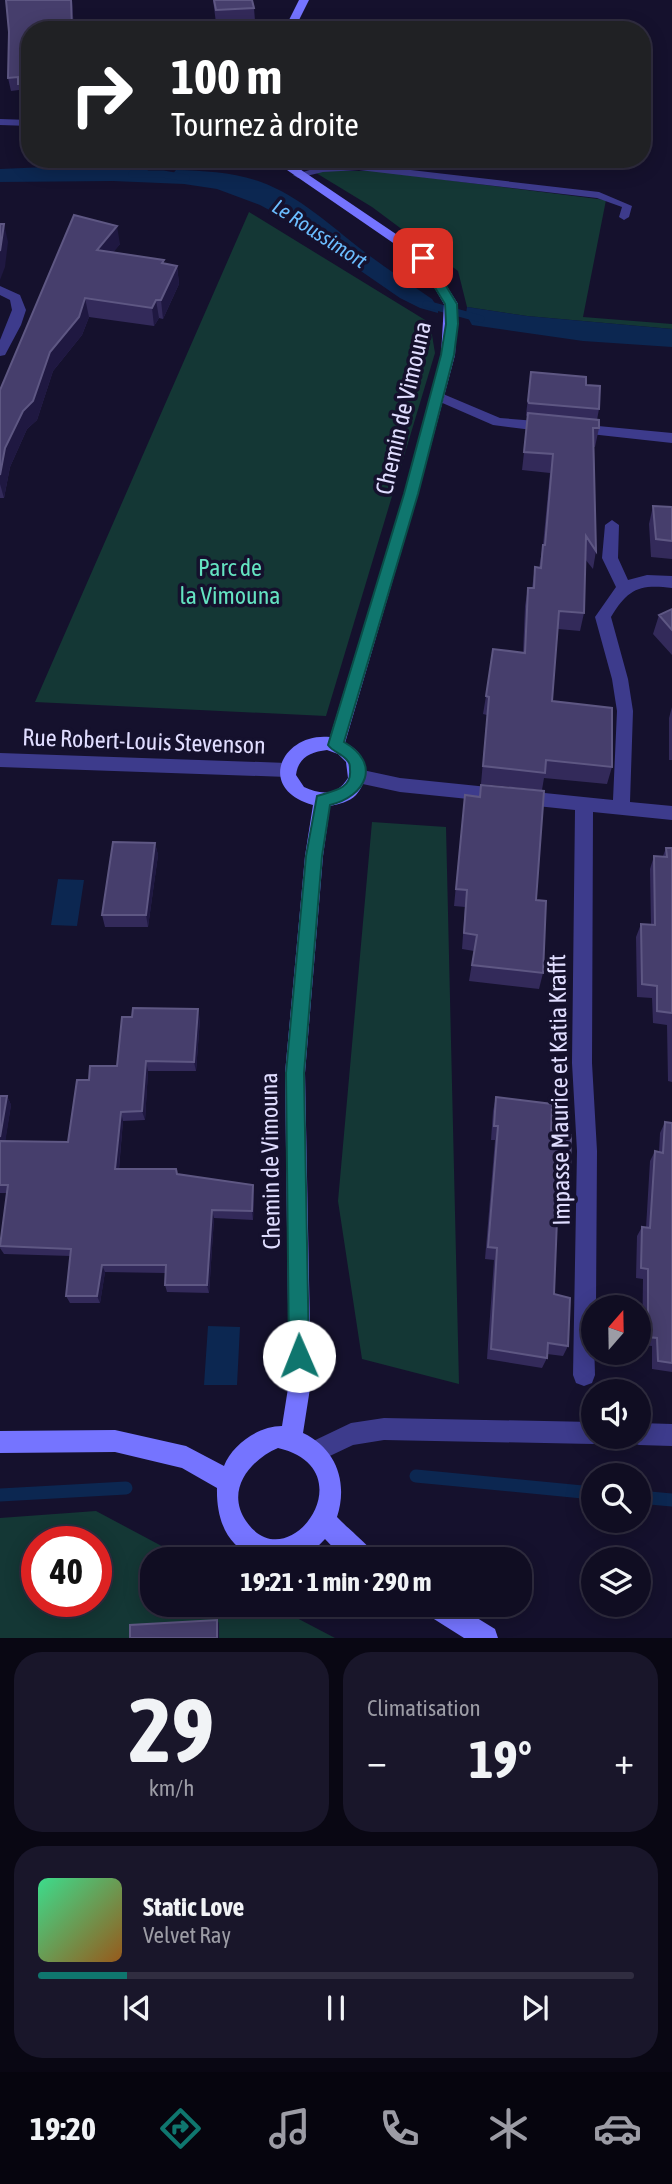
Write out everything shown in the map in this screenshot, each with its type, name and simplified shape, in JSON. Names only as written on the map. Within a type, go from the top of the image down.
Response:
[{"type":"street","points":[[294,21],[304,0]]},
{"type":"street","points":[[0,122],[21,122]]},
{"type":"street","name":"Chemin de Vimouna","points":[[288,168],[423,258],[451,304],[452,324],[448,355],[411,494],[336,745]]},
{"type":"street","points":[[0,290],[15,298],[19,304],[18,316],[0,352]]},
{"type":"street","points":[[436,395],[498,422],[672,438]]},
{"type":"street","points":[[612,525],[610,558],[624,587]]},
{"type":"street","points":[[621,808],[625,711],[620,680],[603,617],[624,587],[643,580],[672,582]]},
{"type":"street","points":[[319,743],[336,745],[351,754],[358,764],[358,776],[352,788],[343,795],[322,800],[303,795],[292,787],[287,770],[296,752],[308,745],[319,743]]},
{"type":"street","name":"Rue Robert-Louis Stevenson","points":[[0,760],[287,770]]},
{"type":"street","points":[[358,776],[400,785],[672,813]]},
{"type":"street","name":"Chemin de Vimouna","points":[[291,1438],[300,1382],[295,1073],[314,856],[322,800]]},
{"type":"street","name":"Impasse Maurice et Katia Krafft","points":[[584,804],[582,1063],[587,1151],[584,1376]]},
{"type":"street","points":[[315,1452],[351,1434],[384,1430],[581,1433]]},
{"type":"street","points":[[651,1434],[672,1435]]},
{"type":"street","points":[[278,1437],[300,1441],[315,1452],[329,1478],[331,1493],[324,1521],[313,1536],[299,1546],[281,1551],[264,1549],[249,1541],[236,1529],[227,1502],[228,1481],[233,1467],[252,1446],[278,1437]]},
{"type":"street","points":[[0,1443],[115,1441],[186,1457],[228,1481]]},
{"type":"street","points":[[324,1521],[348,1547]]},
{"type":"street","points":[[454,1617],[486,1638]]},
{"type":"lane","points":[[298,176],[323,169],[341,168]]},
{"type":"lane","points":[[368,168],[599,195],[627,206],[624,217]]},
{"type":"green space","points":[[308,168],[375,171],[606,200],[583,317],[672,324],[672,329],[527,316],[467,307],[458,271],[372,207]]},
{"type":"green space","name":"Parc de la Vimouna","points":[[249,212],[430,323],[435,353],[326,716],[35,702]]},
{"type":"green space","points":[[372,822],[446,827],[459,1384],[362,1359],[338,1201]]},
{"type":"green space","points":[[96,1511],[164,1547],[140,1547],[140,1617],[295,1617],[335,1638],[0,1638],[0,1518]]},
{"type":"water","points":[[0,169],[148,169],[147,176],[170,177],[176,170],[240,176],[261,182],[301,203],[371,257],[432,299],[438,313],[400,298],[284,218],[260,205],[217,189],[184,184],[113,181],[0,182]]},
{"type":"water","points":[[467,307],[527,316],[672,329],[672,347],[583,341],[472,325],[466,314]]},
{"type":"water","points":[[58,879],[84,880],[77,926],[51,925]]},
{"type":"water","points":[[208,1326],[240,1327],[237,1385],[204,1385]]},
{"type":"building","points":[[6,0],[71,0],[72,21],[21,21],[21,84],[18,84],[18,77],[8,78],[9,32]]},
{"type":"building","points":[[214,0],[252,0],[254,8],[216,10]]},
{"type":"building","points":[[74,215],[117,226],[97,250],[164,260],[162,263],[177,266],[161,300],[156,300],[152,308],[85,298],[79,317],[50,352],[33,401],[23,411],[5,448],[0,475],[0,390]]},
{"type":"building","points":[[0,224],[4,224],[0,251]]},
{"type":"building","points":[[531,372],[586,377],[586,385],[600,386],[599,409],[529,403]]},
{"type":"building","points":[[528,413],[599,420],[599,428],[593,428],[596,551],[586,536],[584,613],[559,611],[552,701],[612,708],[612,767],[546,760],[545,773],[483,766],[489,697],[486,696],[493,649],[525,653],[528,588],[534,588],[535,567],[541,568],[545,545],[553,454],[524,452]]},
{"type":"building","points":[[653,506],[672,507],[672,541],[656,539]]},
{"type":"building","points":[[672,609],[672,630],[659,615]]},
{"type":"building","points":[[481,785],[544,791],[536,900],[546,901],[543,973],[472,965],[477,935],[464,933],[467,890],[456,889],[465,795],[480,797]]},
{"type":"building","points":[[113,842],[155,843],[146,915],[102,915]]},
{"type":"building","points":[[666,848],[672,848],[672,1013],[657,1011],[657,986],[642,984],[641,924],[655,925],[654,856],[667,857]]},
{"type":"building","points":[[133,1008],[198,1009],[194,1062],[146,1061],[142,1111],[121,1112],[115,1169],[176,1169],[177,1174],[253,1185],[252,1211],[212,1210],[207,1285],[165,1285],[166,1265],[102,1265],[97,1296],[66,1296],[71,1249],[0,1246],[8,1185],[0,1185],[0,1141],[68,1142],[77,1080],[89,1080],[90,1066],[117,1066],[122,1017],[132,1017]]},
{"type":"building","points":[[0,1096],[7,1096],[0,1137]]},
{"type":"building","points":[[496,1097],[552,1104],[551,1131],[571,1135],[570,1172],[559,1170],[554,1294],[570,1298],[568,1346],[548,1343],[547,1358],[491,1349],[497,1248],[488,1247],[498,1126],[494,1126]]},
{"type":"building","points":[[665,1122],[672,1123],[672,1363],[658,1361],[657,1338],[651,1337],[648,1269],[641,1268],[642,1227],[650,1228],[655,1151],[663,1153]]},
{"type":"building","points":[[217,1620],[217,1638],[130,1638],[130,1625]]},
{"type":"waterway","name":"Le Roussimort","points":[[132,174],[163,174],[186,178]]},
{"type":"waterway","name":"Le Roussimort","points":[[426,304],[481,319]]},
{"type":"waterway","points":[[416,1476],[581,1492]]},
{"type":"waterway","points":[[0,1495],[126,1488]]},
{"type":"waterway","points":[[651,1498],[672,1500]]},
{"type":"route","points":[[299,1356],[295,1073],[314,856],[322,800],[343,795],[352,788],[358,776],[358,764],[351,754],[336,745],[411,494],[448,355],[452,324],[451,304],[423,258]]}]
